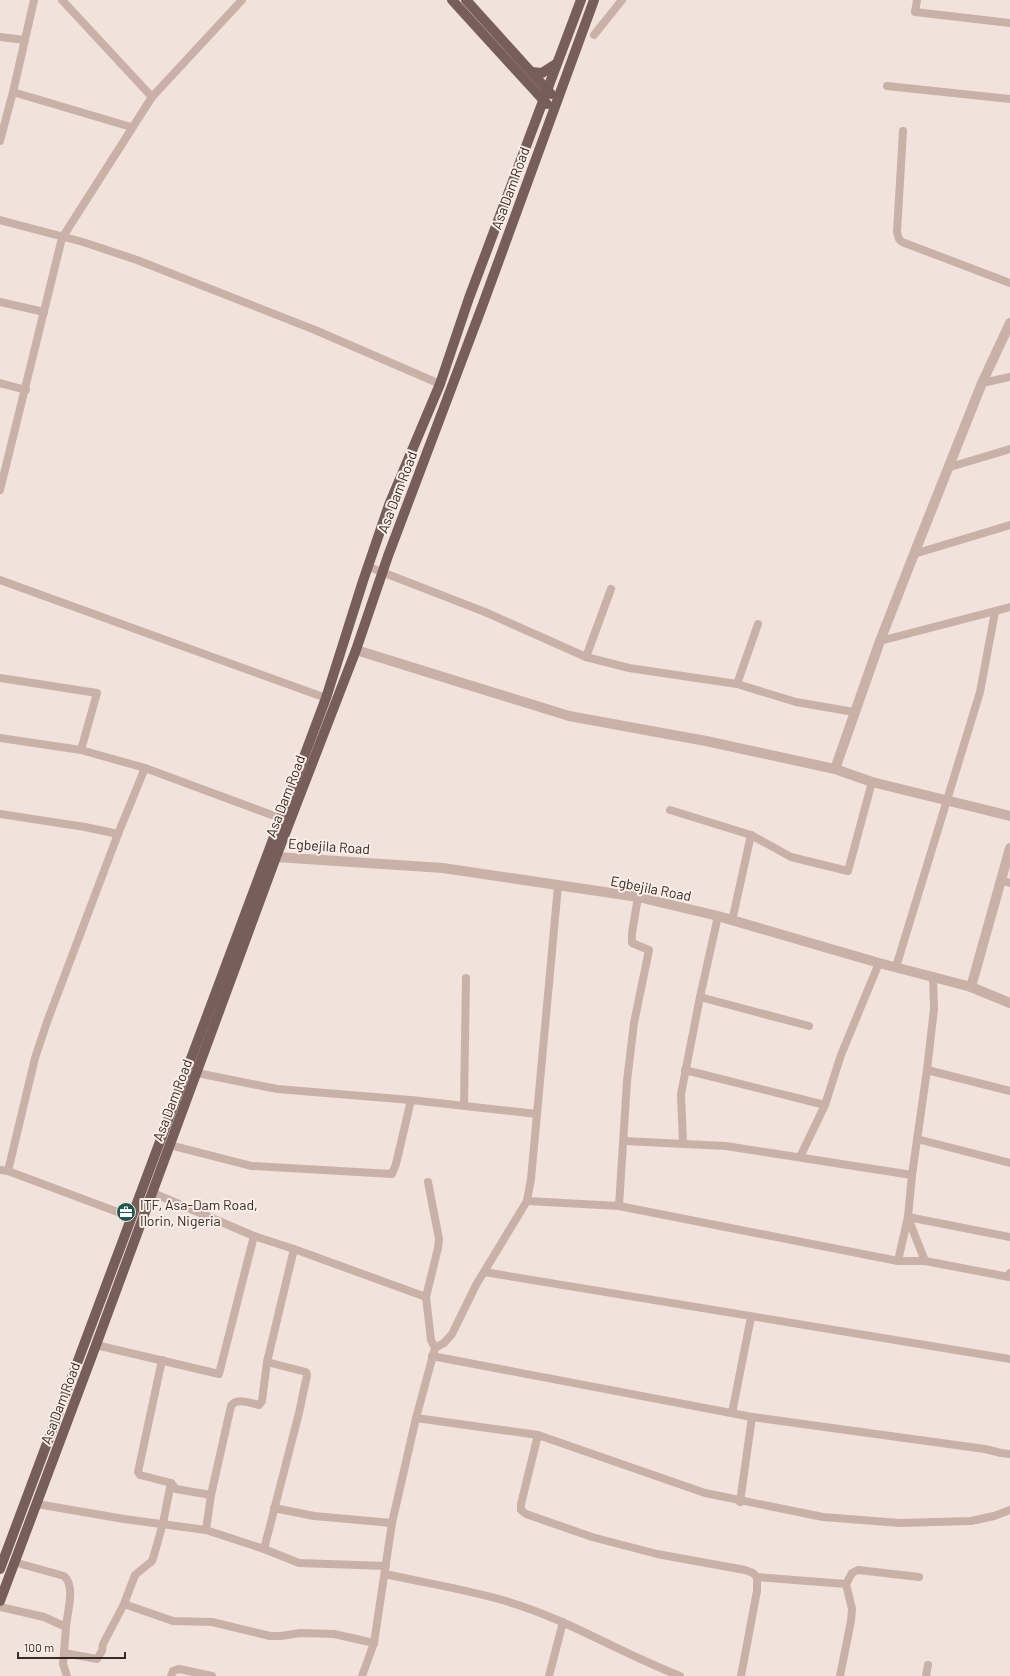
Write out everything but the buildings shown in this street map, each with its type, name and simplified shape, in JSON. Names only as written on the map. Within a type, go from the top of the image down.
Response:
[{"type":"main road","points":[[452,0],[553,110]]},
{"type":"main road","points":[[466,0],[556,100]]},
{"type":"main road","name":"Asa Dam Road","points":[[0,1569],[130,1217],[326,698],[360,588],[369,567],[389,506],[440,384],[469,298],[581,0]]},
{"type":"main road","name":"Asa Dam Road","points":[[0,1601],[153,1193],[276,857],[356,650],[383,571],[483,304],[556,100],[594,0]]},
{"type":"main road","points":[[531,72],[542,73],[556,64]]},
{"type":"main road","points":[[531,87],[535,102],[536,119]]},
{"type":"main road","points":[[108,1278],[118,1284]]},
{"type":"street","points":[[0,141],[34,0]]},
{"type":"street","points":[[62,0],[152,96]]},
{"type":"street","points":[[0,490],[26,390],[62,238],[152,96],[242,0]]},
{"type":"street","points":[[594,35],[622,0]]},
{"type":"street","points":[[918,0],[915,12],[1010,23]]},
{"type":"street","points":[[0,37],[25,40]]},
{"type":"street","points":[[887,86],[1010,99]]},
{"type":"street","points":[[13,92],[131,127]]},
{"type":"street","points":[[903,131],[897,232],[898,239],[902,242],[1010,283]]},
{"type":"street","points":[[0,220],[62,238],[83,242],[137,260],[315,330],[440,384]]},
{"type":"street","points":[[0,302],[44,312]]},
{"type":"street","points":[[835,769],[880,641],[914,554],[982,383],[1010,323]]},
{"type":"street","points":[[982,383],[1010,377]]},
{"type":"street","points":[[0,383],[26,390]]},
{"type":"street","points":[[950,466],[1010,449]]},
{"type":"street","points":[[914,554],[1010,525]]},
{"type":"street","points":[[369,567],[383,571],[485,612],[586,657],[629,668],[737,684],[796,702],[854,712]]},
{"type":"street","points":[[0,580],[326,698]]},
{"type":"street","points":[[586,657],[612,589]]},
{"type":"street","points":[[880,641],[995,612],[1010,606]]},
{"type":"street","points":[[896,967],[980,692],[995,612]]},
{"type":"street","points":[[737,684],[758,624]]},
{"type":"street","points":[[356,650],[569,716],[706,742],[835,769],[872,782],[1010,816]]},
{"type":"street","points":[[0,678],[97,693],[81,750]]},
{"type":"street","points":[[0,738],[81,750],[145,768],[280,818]]},
{"type":"street","points":[[130,1217],[4,1171],[35,1058],[47,1022],[118,834],[145,768]]},
{"type":"street","points":[[670,810],[751,835],[791,857],[848,871],[872,782]]},
{"type":"street","points":[[0,814],[85,827],[118,834]]},
{"type":"street","points":[[732,921],[751,835]]},
{"type":"street","points":[[971,988],[1005,882],[1010,848]]},
{"type":"street","name":"Egbejila Road","points":[[276,857],[443,868],[638,898],[718,916],[971,988],[1010,1003]]},
{"type":"street","points":[[433,1352],[452,1334],[476,1285],[527,1201],[531,1179],[558,886]]},
{"type":"street","points":[[619,1206],[627,1081],[634,1023],[649,950],[632,943],[632,933],[638,898]]},
{"type":"street","points":[[684,1143],[681,1094],[718,916]]},
{"type":"street","points":[[800,1158],[825,1105],[841,1055],[879,963]]},
{"type":"street","points":[[898,1261],[908,1217],[912,1176],[927,1070],[934,1009],[933,977]]},
{"type":"street","points":[[464,1105],[466,978]]},
{"type":"street","points":[[700,997],[809,1026]]},
{"type":"street","points":[[685,1070],[825,1105]]},
{"type":"street","points":[[927,1070],[1010,1091]]},
{"type":"street","points":[[197,1073],[277,1089],[464,1105],[537,1114]]},
{"type":"street","points":[[170,1145],[252,1166],[392,1174],[396,1164],[411,1100]]},
{"type":"street","points":[[917,1138],[1010,1163]]},
{"type":"street","points":[[624,1140],[726,1146],[912,1176]]},
{"type":"street","points":[[362,1676],[374,1643],[392,1523],[433,1352],[426,1297],[439,1239],[428,1182]]},
{"type":"street","points":[[153,1193],[254,1236],[426,1297]]},
{"type":"street","points":[[527,1201],[619,1206],[898,1261],[925,1261],[1009,1277],[1010,1273]]},
{"type":"street","points":[[908,1217],[1010,1237]]},
{"type":"street","points":[[908,1217],[925,1261]]},
{"type":"street","points":[[96,1346],[219,1374],[254,1236]]},
{"type":"street","points":[[206,1530],[211,1495],[231,1406],[233,1402],[237,1400],[261,1404],[267,1362],[294,1249]]},
{"type":"street","points":[[484,1272],[1010,1359]]},
{"type":"street","points":[[732,1413],[750,1317]]},
{"type":"street","points":[[433,1352],[752,1417],[985,1449],[1010,1454]]},
{"type":"street","points":[[162,1360],[138,1472],[140,1474],[170,1483],[176,1489],[211,1495]]},
{"type":"street","points":[[264,1549],[299,1413],[307,1375],[306,1372],[267,1362]]},
{"type":"street","points":[[740,1502],[752,1417]]},
{"type":"street","points":[[416,1418],[538,1435],[705,1493],[740,1502],[823,1517],[900,1523],[971,1521],[994,1516],[1010,1510]]},
{"type":"street","points":[[538,1435],[521,1504],[521,1510],[523,1512],[592,1537],[657,1554],[753,1572],[757,1577],[757,1591],[741,1676]]},
{"type":"street","points":[[64,1653],[96,1659],[102,1651],[103,1644],[124,1604],[135,1575],[152,1561],[163,1524],[170,1483]]},
{"type":"street","points":[[37,1504],[124,1519],[206,1530],[264,1549],[299,1563],[385,1570],[510,1602],[563,1622],[661,1669],[680,1676]]},
{"type":"street","points":[[274,1508],[314,1516],[392,1523]]},
{"type":"street","points":[[14,1562],[64,1576],[68,1579],[71,1588],[63,1664],[67,1676]]},
{"type":"street","points":[[840,1676],[852,1609],[846,1584],[852,1573],[858,1570],[919,1577]]},
{"type":"street","points":[[757,1577],[846,1584]]},
{"type":"street","points":[[124,1604],[173,1620],[212,1622],[270,1636],[300,1633],[334,1634],[374,1643]]},
{"type":"street","points":[[0,1607],[31,1613],[66,1628]]},
{"type":"street","points":[[549,1676],[563,1622]]},
{"type":"street","points":[[926,1676],[928,1665]]},
{"type":"street","points":[[171,1676],[173,1671],[179,1669],[212,1676]]},
{"type":"place","name":"ITF, Asa-Dam Road, Ilorin, Nigeria","points":[[126,1212]]}]
